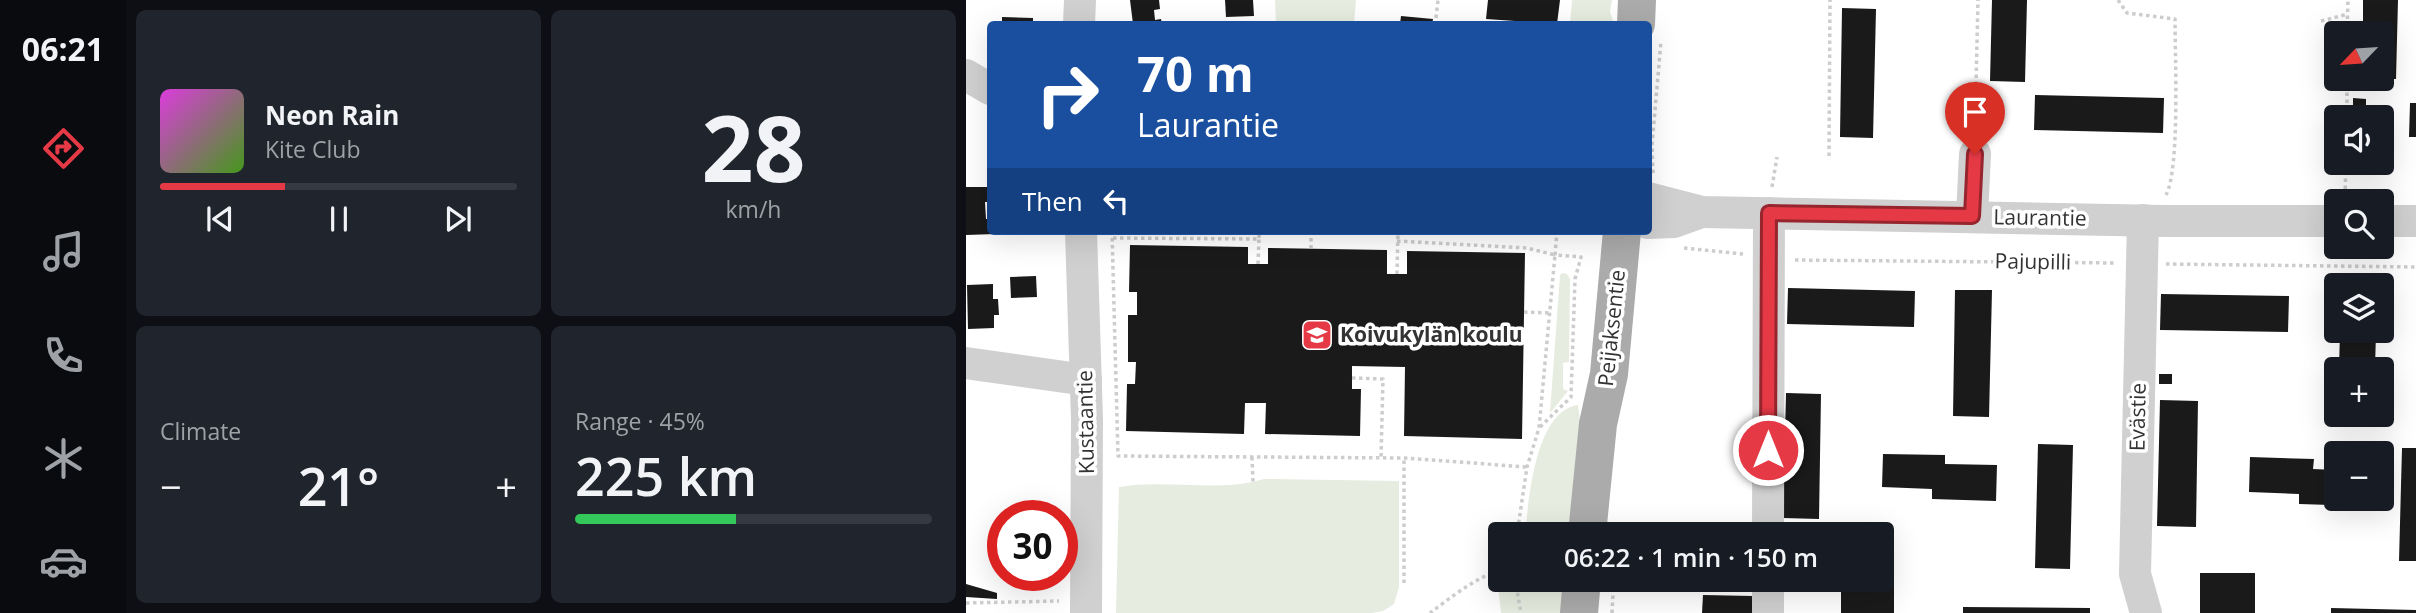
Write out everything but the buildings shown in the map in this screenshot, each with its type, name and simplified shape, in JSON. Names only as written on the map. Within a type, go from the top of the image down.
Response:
[{"type":"main road","name":"Peijaksentie","points":[[1600,235],[1592,373],[1598,424],[1601,522]]},
{"type":"main road","name":"Peijaksentie","points":[[1598,424],[1609,373],[1622,235]]},
{"type":"main road","points":[[1579,613],[1581,592]]},
{"type":"street","points":[[1079,21],[1080,0]]},
{"type":"street","points":[[966,75],[987,87]]},
{"type":"street","points":[[1972,216],[1975,154]]},
{"type":"street","name":"Laurantie","points":[[1652,199],[1702,212]]},
{"type":"street","points":[[1768,522],[1770,201]]},
{"type":"street","name":"Laurantie","points":[[1652,223],[1674,222],[1702,212],[1770,201],[1972,216],[2143,220],[2324,209]]},
{"type":"street","name":"Evästie","points":[[2143,220],[2134,574],[2146,613]]},
{"type":"street","points":[[2394,221],[2416,221]]},
{"type":"street","name":"Kustaantie","points":[[1080,235],[1086,380],[1086,607]]},
{"type":"street","points":[[966,362],[1086,380]]},
{"type":"street","points":[[1768,592],[1768,613]]},
{"type":"path","points":[[1436,18],[1438,0]]},
{"type":"path","points":[[1829,156],[1830,0]]},
{"type":"path","points":[[1975,154],[1978,0]]},
{"type":"path","points":[[2118,0],[2127,13],[2175,19],[2174,154],[2171,187],[2166,194]]},
{"type":"path","points":[[2348,0],[2348,21]]},
{"type":"path","points":[[2321,21],[2348,14]]},
{"type":"path","points":[[1770,201],[1777,157]]},
{"type":"path","points":[[1113,235],[1118,456],[1404,458],[1527,467]]},
{"type":"path","points":[[1258,264],[1259,235]]},
{"type":"path","points":[[1311,235],[1311,249]]},
{"type":"path","points":[[1397,274],[1398,235]]},
{"type":"path","points":[[1519,522],[1527,467],[1539,428],[1557,235]]},
{"type":"path","points":[[1113,238],[1259,239]]},
{"type":"path","points":[[1398,241],[1527,248],[1555,255],[1581,257],[1575,279],[1571,397],[1539,428]]},
{"type":"path","name":"Pajupilli","points":[[1674,247],[1741,253],[1769,259],[2416,267]]},
{"type":"path","points":[[1524,312],[1550,313]]},
{"type":"path","points":[[1352,378],[1383,379],[1381,458]]},
{"type":"path","points":[[1252,457],[1253,482]]},
{"type":"path","points":[[1404,458],[1404,583]]},
{"type":"path","points":[[1430,613],[1450,597],[1488,576]]},
{"type":"path","points":[[1517,592],[1521,613]]},
{"type":"path","points":[[966,603],[1086,607]]},
{"type":"shaded area","points":[[1275,0],[1356,0],[1354,21],[1276,21]]},
{"type":"shaded area","points":[[1572,0],[1612,0],[1610,12],[1613,21],[1570,21]]},
{"type":"shaded area","points":[[1567,274],[1570,279],[1569,362],[1563,363],[1563,389],[1568,391],[1550,413],[1560,275]]},
{"type":"shaded area","points":[[1578,405],[1583,446],[1575,522],[1526,522],[1532,479],[1543,439],[1552,423],[1564,411]]},
{"type":"shaded area","points":[[1264,479],[1399,481],[1399,587],[1394,604],[1383,611],[1372,613],[1116,613],[1119,487],[1155,484],[1210,486]]},
{"type":"shaded area","points":[[1499,592],[1569,592],[1567,613],[1501,613]]},
{"type":"place","name":"Koivukylän koulu","points":[[1317,335]]},
{"type":"route","points":[[1768,450],[1769,213],[1972,216],[1975,154]]}]
